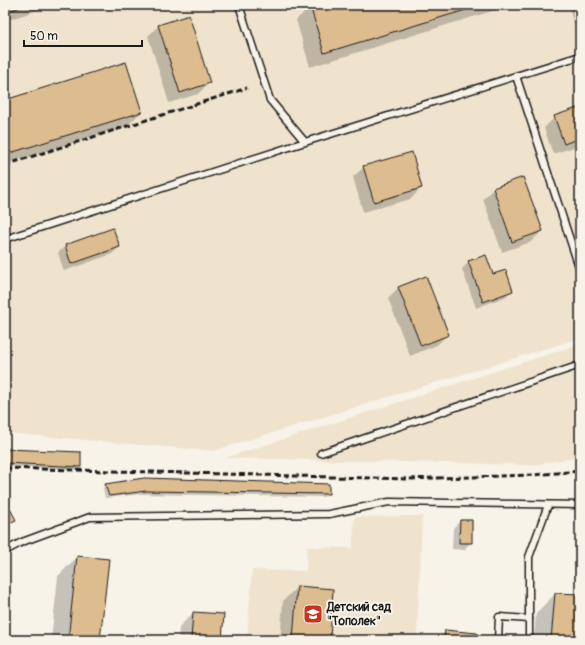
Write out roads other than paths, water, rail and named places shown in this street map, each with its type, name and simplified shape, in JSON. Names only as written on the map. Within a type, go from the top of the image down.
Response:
[{"type":"lane","points":[[239,5],[270,100],[306,142]]},
{"type":"lane","points":[[5,239],[580,56]]},
{"type":"lane","points":[[516,76],[580,270]]},
{"type":"lane","points":[[321,453],[580,365]]},
{"type":"lane","points":[[5,551],[22,542],[90,517],[329,514],[389,502],[580,505]]},
{"type":"lane","points":[[528,640],[529,557],[548,505]]},
{"type":"lane","points":[[498,640],[498,617],[529,619]]},
{"type":"railway","points":[[5,165],[247,88]]},
{"type":"railway","points":[[5,468],[406,479],[533,475],[580,471]]},
{"type":"place","name":"Детский сад \"Тополек\"","points":[[313,614]]}]
